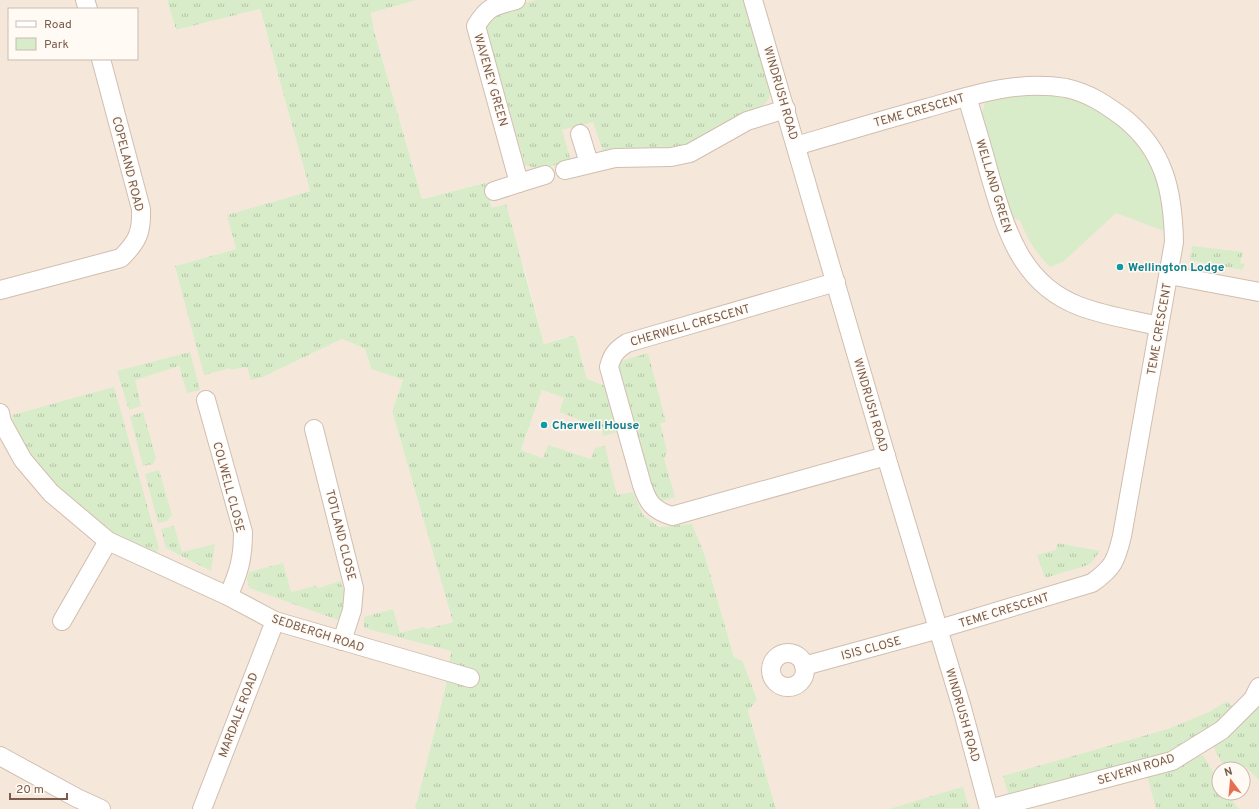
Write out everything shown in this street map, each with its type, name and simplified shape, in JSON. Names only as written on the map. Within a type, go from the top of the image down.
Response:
[{"type":"street","name":"WAVENEY GREEN","points":[[516,0],[495,6],[485,11],[476,26],[519,183]]},
{"type":"street","name":"WINDRUSH ROAD","points":[[754,0],[886,456],[939,629],[989,809]]},
{"type":"street","name":"COPELAND ROAD","points":[[0,290],[121,258],[134,245],[140,232],[141,209],[101,60]]},
{"type":"street","name":"TEME CRESCENT","points":[[796,146],[967,97],[1012,86],[1034,85],[1067,88],[1100,100],[1134,127],[1149,145],[1168,181],[1174,210],[1174,242],[1122,536],[1117,556],[1108,572],[1092,583],[939,629]]},
{"type":"street","name":"WELLAND GREEN","points":[[967,97],[1006,228],[1016,248],[1030,270],[1052,291],[1079,306],[1119,318],[1159,326]]},
{"type":"street","points":[[564,170],[615,158],[672,157],[690,153],[747,121],[786,109]]},
{"type":"street","points":[[580,134],[589,163]]},
{"type":"street","points":[[494,191],[545,175]]},
{"type":"street","points":[[1169,275],[1259,292]]},
{"type":"street","name":"CHERWELL CRESCENT","points":[[836,282],[627,343],[618,348],[611,356],[609,367],[642,485],[647,500],[658,511],[672,516],[886,456]]},
{"type":"street","name":"COLWELL CLOSE","points":[[206,400],[242,532],[243,553],[240,569],[228,596]]},
{"type":"street","name":"SEDBERGH ROAD","points":[[0,413],[2,422],[23,460],[51,494],[108,541],[228,596],[275,621],[470,678]]},
{"type":"street","name":"TOTLAND CLOSE","points":[[314,429],[354,588],[352,610],[342,641]]},
{"type":"street","points":[[62,621],[108,541]]},
{"type":"street","name":"MARDALE ROAD","points":[[202,809],[275,621]]},
{"type":"street","name":"ISIS CLOSE","points":[[804,666],[939,629]]},
{"type":"street","name":"SEVERN ROAD","points":[[989,809],[1172,761],[1222,730],[1253,699],[1259,687]]},
{"type":"street","points":[[0,756],[77,798],[101,809]]},
{"type":"shaded area","points":[[0,0],[167,0],[176,30],[260,9],[310,191],[228,215],[236,249],[175,266],[231,370],[247,367],[263,377],[342,339],[365,349],[371,369],[403,380],[392,411],[455,628],[445,689],[415,809],[0,809]]},
{"type":"shaded area","points":[[417,0],[1259,0],[1259,809],[776,809],[748,711],[757,700],[743,661],[734,657],[705,556],[643,515],[633,492],[617,496],[591,459],[548,446],[543,458],[521,450],[542,390],[564,398],[559,412],[617,432],[587,379],[575,335],[544,344],[524,268],[492,208],[485,183],[422,199],[374,30],[371,13]]},
{"type":"green space","points":[[167,0],[417,0],[371,13],[374,30],[422,199],[485,183],[492,208],[506,204],[544,344],[575,335],[587,379],[605,386],[618,432],[603,436],[602,428],[559,412],[564,398],[542,390],[521,450],[543,458],[548,445],[591,459],[595,448],[605,446],[617,495],[633,492],[643,515],[660,527],[692,524],[705,556],[734,657],[743,661],[757,700],[748,711],[776,809],[415,809],[445,689],[451,651],[364,628],[364,617],[393,609],[400,633],[424,627],[427,629],[453,622],[392,411],[403,380],[371,369],[365,349],[342,339],[263,377],[251,380],[247,367],[231,370],[230,368],[204,375],[175,266],[236,249],[227,215],[310,191],[260,9],[176,30]]},
{"type":"green space","points":[[537,0],[747,0],[771,86],[769,99],[761,108],[688,147],[604,154],[593,122],[562,130],[571,161],[539,169],[525,165],[486,28],[495,15],[501,11]]},
{"type":"green space","points":[[1025,91],[1058,93],[1083,102],[1112,117],[1144,149],[1157,170],[1167,232],[1116,213],[1063,262],[1050,267],[1032,245],[1020,220],[1013,218],[1009,211],[981,116],[986,100]]},
{"type":"green space","points":[[1192,246],[1243,252],[1240,263],[1245,264],[1242,270],[1190,260]]},
{"type":"green space","points":[[190,352],[200,390],[187,393],[179,366],[135,380],[141,406],[129,410],[117,371]]},
{"type":"green space","points":[[648,353],[666,422],[660,423],[667,451],[664,459],[675,497],[659,502],[656,500],[618,371],[618,362]]},
{"type":"green space","points":[[114,387],[159,548],[155,556],[108,531],[47,479],[32,459],[13,424],[12,415]]},
{"type":"green space","points":[[143,412],[156,458],[153,464],[143,466],[130,416]]},
{"type":"green space","points":[[159,470],[172,515],[167,521],[158,523],[145,474]]},
{"type":"green space","points":[[174,526],[182,552],[215,544],[211,571],[166,548],[161,529]]},
{"type":"green space","points":[[1057,543],[1100,551],[1091,563],[1085,566],[1045,578],[1037,555],[1056,550]]},
{"type":"green space","points":[[283,563],[291,592],[315,586],[319,588],[340,581],[348,600],[341,621],[249,588],[247,579],[249,572]]},
{"type":"green space","points":[[1227,701],[1235,710],[1187,744],[1167,753],[1009,796],[1003,776],[1168,729],[1209,712]]},
{"type":"green space","points":[[1259,702],[1259,780],[1251,772],[1251,761],[1221,761],[1212,744],[1243,722]]},
{"type":"green space","points":[[1203,755],[1211,769],[1211,801],[1232,801],[1239,809],[1156,809],[1147,775]]},
{"type":"green space","points":[[962,787],[969,808],[889,809]]},
{"type":"place","name":"Wellington Lodge","points":[[1120,267]]},
{"type":"place","name":"Cherwell House","points":[[544,425]]}]
